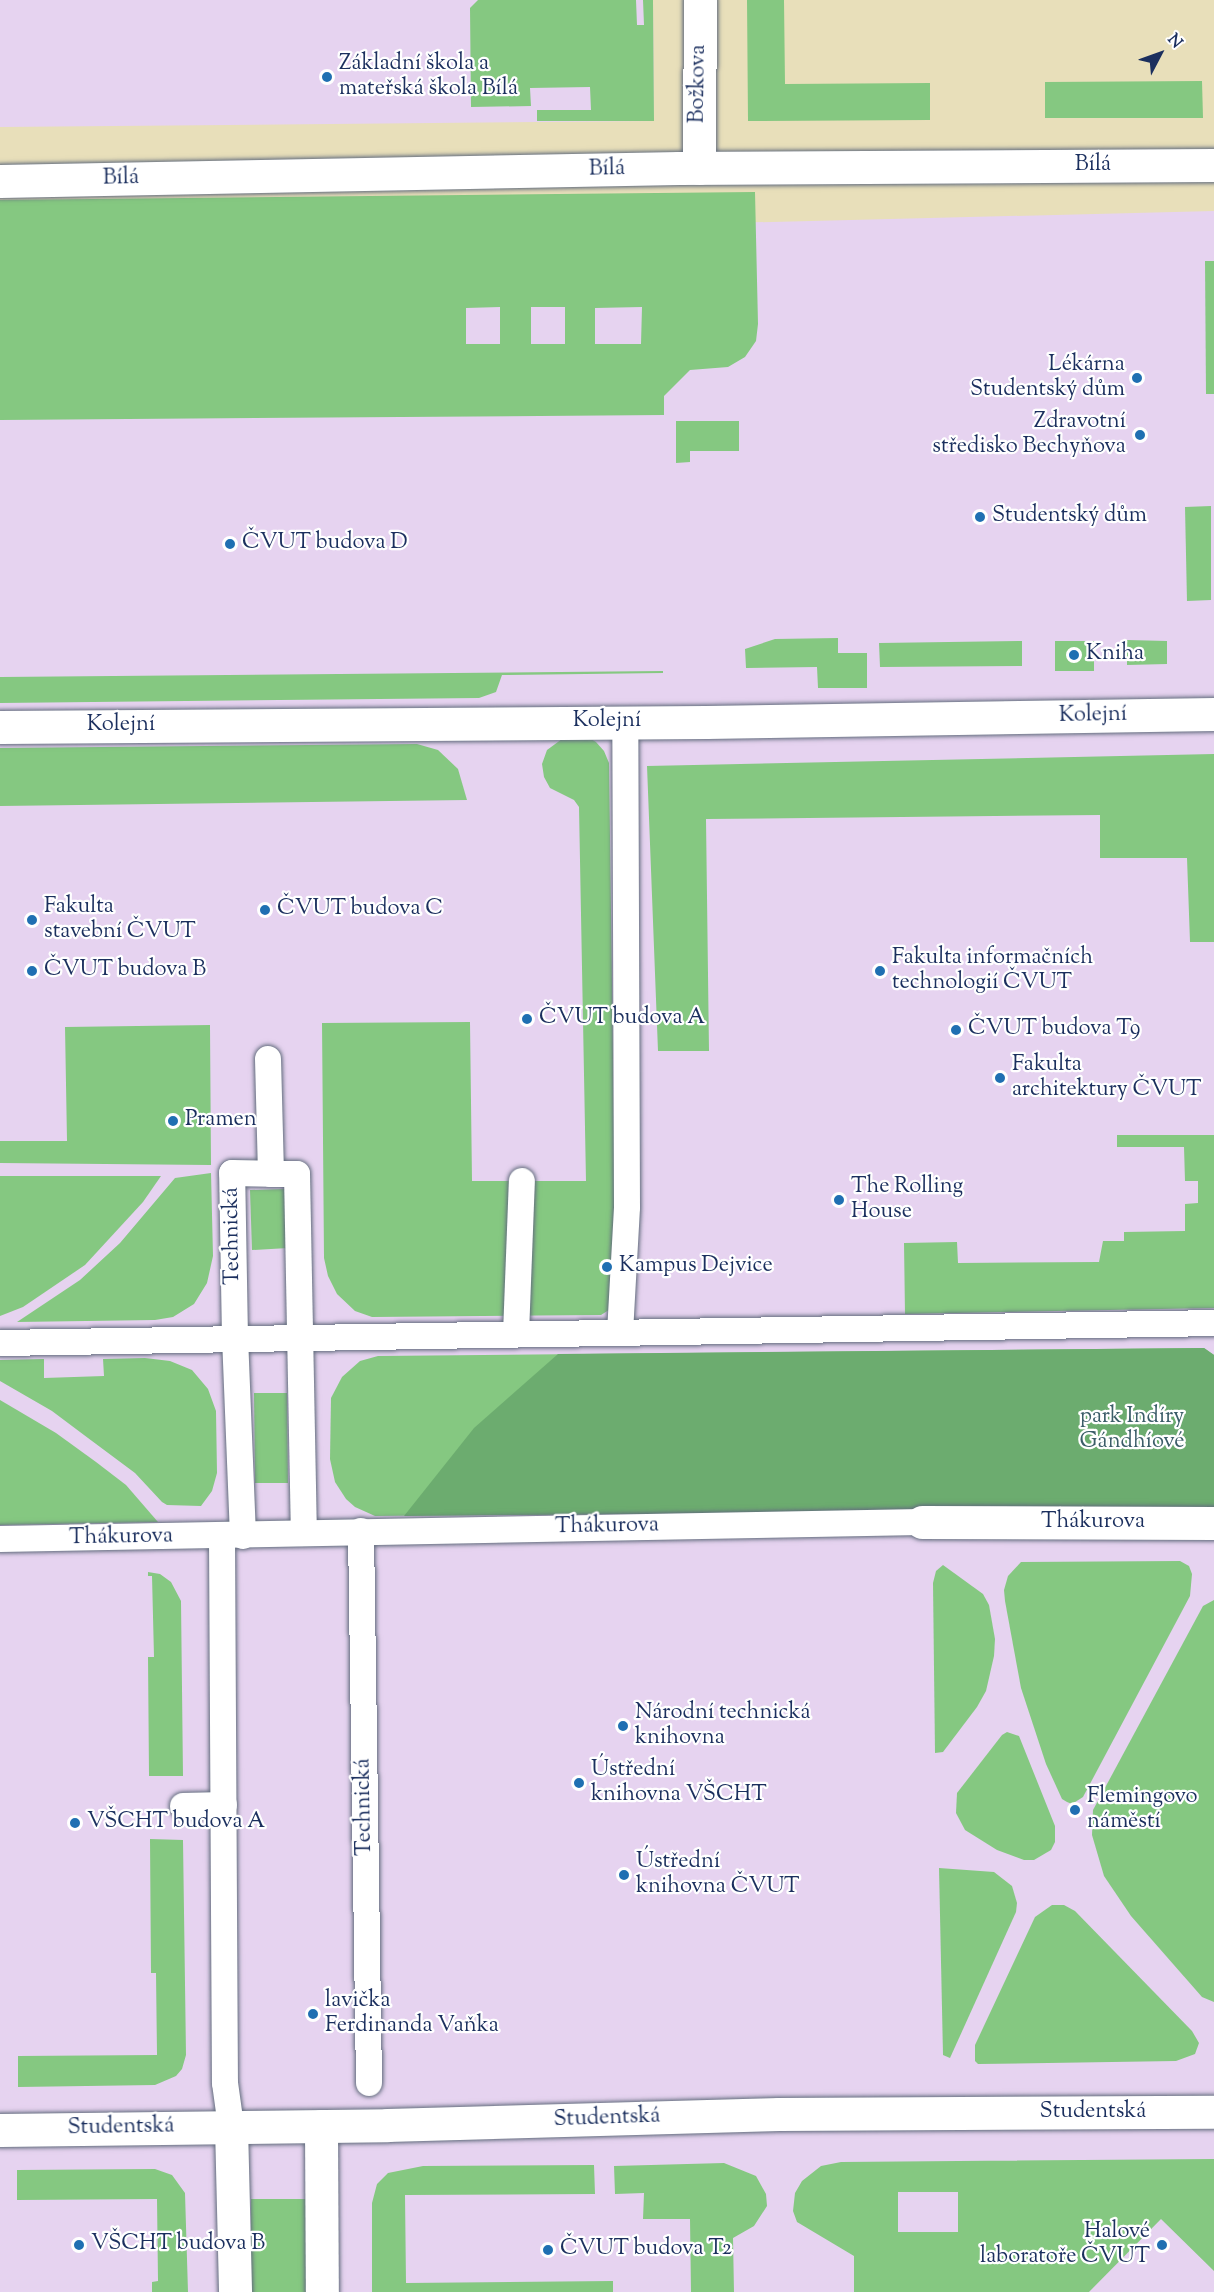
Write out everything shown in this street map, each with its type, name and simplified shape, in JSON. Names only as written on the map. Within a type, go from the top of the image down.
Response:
[{"type":"street","name":"Božkova","points":[[699,168],[700,0]]},
{"type":"street","name":"Bílá","points":[[0,181],[699,168],[1214,165]]},
{"type":"street","name":"Kolejní","points":[[0,727],[1214,714]]},
{"type":"street","points":[[620,1333],[627,1207],[624,722]]},
{"type":"street","name":"Technická","points":[[268,1059],[271,1174]]},
{"type":"street","name":"Technická","points":[[235,2292],[231,2126],[225,2083],[224,1805],[233,1536],[235,1338],[232,1173],[297,1174],[304,1533]]},
{"type":"street","points":[[516,1334],[522,1181]]},
{"type":"street","points":[[0,1343],[299,1336],[375,1337],[1214,1323]]},
{"type":"street","name":"Thákurova","points":[[0,1539],[921,1522],[1214,1523]]},
{"type":"street","name":"Technická","points":[[361,1531],[369,2083]]},
{"type":"street","points":[[183,1806],[224,1805]]},
{"type":"street","name":"Studentská","points":[[0,2130],[321,2126],[779,2114],[1214,2112]]},
{"type":"street","points":[[321,2126],[322,2292]]},
{"type":"shaded area","name":"Základní škola a mateřská škola Bílá","points":[[0,0],[653,0],[654,121],[0,127]]},
{"type":"shaded area","name":"Kampus Dejvice","points":[[1214,211],[1214,2292],[0,2292],[0,241]]},
{"type":"green space","points":[[478,0],[636,0],[637,25],[644,25],[643,0],[653,0],[654,121],[537,121],[537,110],[591,110],[590,87],[530,88],[531,106],[471,107],[470,8]]},
{"type":"green space","points":[[747,0],[784,0],[785,84],[930,83],[930,120],[748,121]]},
{"type":"green space","points":[[1202,81],[1203,118],[1045,118],[1045,82]]},
{"type":"green space","points":[[755,192],[758,324],[756,341],[745,357],[728,367],[690,370],[664,396],[664,415],[0,420],[0,200]],"holes":[[[500,307],[500,344],[466,344],[466,308]],[[531,307],[565,307],[565,344],[531,344]],[[642,307],[641,344],[595,344],[595,308]]]},
{"type":"green space","points":[[1205,261],[1214,261],[1214,394],[1206,394]]},
{"type":"green space","points":[[676,421],[739,421],[739,451],[690,451],[690,462],[676,463]]},
{"type":"green space","points":[[1211,506],[1211,600],[1187,601],[1185,507]]},
{"type":"green space","points":[[838,638],[838,653],[867,653],[867,688],[818,688],[817,667],[746,668],[745,649],[775,639]]},
{"type":"green space","points":[[1127,640],[1167,641],[1167,664],[1127,665]]},
{"type":"green space","points":[[1022,641],[1022,666],[880,667],[879,643]]},
{"type":"green space","points":[[1055,641],[1094,641],[1094,671],[1055,671]]},
{"type":"green space","points":[[663,671],[663,673],[502,675],[496,692],[479,698],[0,703],[0,677]]},
{"type":"green space","points":[[586,736],[604,751],[609,763],[615,1207],[612,1308],[601,1315],[372,1317],[355,1311],[337,1294],[328,1276],[324,1258],[322,1023],[470,1022],[472,1181],[586,1181],[579,807],[574,800],[550,788],[544,777],[542,764],[547,750],[562,739]]},
{"type":"green space","points":[[417,744],[438,750],[458,769],[467,800],[0,806],[0,748]]},
{"type":"green space","points":[[1214,754],[1214,942],[1190,942],[1187,858],[1100,858],[1100,815],[706,819],[709,1051],[658,1051],[647,766]]},
{"type":"green space","points":[[210,1025],[211,1165],[0,1163],[0,1141],[67,1141],[65,1027]]},
{"type":"green space","points":[[1117,1135],[1214,1135],[1214,1308],[905,1314],[904,1243],[957,1242],[958,1263],[1099,1262],[1103,1241],[1124,1241],[1124,1232],[1185,1231],[1185,1204],[1198,1203],[1198,1181],[1185,1181],[1184,1147],[1117,1147]]},
{"type":"green space","points":[[211,1173],[213,1256],[207,1283],[194,1304],[173,1317],[155,1320],[17,1322],[80,1280],[120,1243],[175,1178]]},
{"type":"green space","points":[[0,1176],[161,1176],[143,1202],[85,1265],[23,1307],[0,1316]]},
{"type":"green space","points":[[286,1189],[288,1248],[252,1250],[250,1190]]},
{"type":"green space","name":"park Indíry Gándhíové","points":[[1204,1348],[1214,1355],[1214,1509],[375,1516],[355,1507],[346,1499],[335,1482],[330,1459],[331,1398],[342,1377],[360,1361],[378,1356]]},
{"type":"green space","name":"park Indíry Gándhíové","points":[[1204,1348],[1214,1355],[1214,1509],[404,1516],[474,1428],[558,1354]]},
{"type":"green space","points":[[145,1358],[170,1361],[192,1370],[208,1389],[216,1411],[217,1473],[212,1491],[201,1506],[167,1505],[162,1502],[135,1473],[52,1411],[0,1381],[0,1360],[44,1359],[44,1378],[104,1376],[103,1359]]},
{"type":"green space","points":[[254,1393],[287,1393],[288,1483],[255,1483]]},
{"type":"green space","points":[[0,1400],[56,1433],[126,1485],[158,1522],[0,1525]]},
{"type":"green space","points":[[1180,1561],[1189,1566],[1192,1574],[1190,1596],[1083,1797],[1072,1804],[1067,1802],[1062,1799],[1046,1764],[1021,1688],[1005,1601],[1004,1590],[1008,1576],[1021,1562]]},
{"type":"green space","points":[[943,1565],[983,1594],[989,1605],[995,1639],[994,1656],[986,1691],[977,1707],[943,1752],[935,1753],[933,1583],[936,1571]]},
{"type":"green space","points":[[148,1572],[160,1574],[171,1582],[181,1601],[183,1776],[149,1776],[148,1657],[154,1657],[152,1576],[148,1576]]},
{"type":"green space","points":[[1214,1600],[1214,2002],[1202,1997],[1131,1916],[1104,1876],[1092,1835],[1093,1810],[1203,1606]]},
{"type":"green space","points":[[1007,1732],[1019,1736],[1055,1826],[1055,1842],[1051,1850],[1034,1860],[1024,1860],[997,1850],[965,1830],[956,1813],[957,1793],[1002,1735]]},
{"type":"green space","points":[[150,1839],[183,1840],[186,2055],[182,2069],[176,2076],[155,2085],[18,2087],[18,2056],[157,2055],[156,1973],[151,1973]]},
{"type":"green space","points":[[939,1868],[994,1872],[1012,1886],[1017,1903],[1016,1912],[950,2058],[943,2055]]},
{"type":"green space","points":[[1052,1905],[1064,1905],[1075,1911],[1192,2031],[1199,2043],[1195,2054],[1176,2061],[978,2064],[975,2061],[975,2045],[1035,1917]]},
{"type":"green space","points":[[1214,2159],[1214,2271],[1161,2219],[1089,2292],[854,2292],[854,2256],[797,2222],[793,2211],[795,2193],[802,2181],[821,2166],[841,2162]],"holes":[[[898,2192],[958,2192],[958,2232],[898,2232]]]},
{"type":"green space","points":[[724,2163],[756,2176],[766,2194],[767,2206],[754,2226],[733,2238],[734,2292],[691,2292],[690,2219],[643,2219],[644,2193],[615,2194],[614,2166]]},
{"type":"green space","points":[[594,2165],[595,2194],[405,2195],[406,2283],[613,2281],[613,2292],[372,2292],[372,2203],[377,2184],[388,2173],[423,2166]]},
{"type":"green space","points":[[155,2169],[172,2175],[185,2193],[188,2292],[152,2292],[152,2282],[158,2281],[157,2199],[17,2200],[17,2170]]},
{"type":"green space","points":[[251,2199],[309,2199],[309,2292],[251,2292]]},
{"type":"place","name":"Základní škola a mateřská škola Bílá","points":[[327,77]]},
{"type":"place","name":"Lékárna Studentský dům","points":[[1137,378]]},
{"type":"place","name":"Zdravotní středisko Bechyňova","points":[[1140,435]]},
{"type":"place","name":"Studentský dům","points":[[980,517]]},
{"type":"place","name":"ČVUT budova D","points":[[230,544]]},
{"type":"place","name":"Kniha","points":[[1074,655]]},
{"type":"place","name":"ČVUT budova C","points":[[265,910]]},
{"type":"place","name":"Fakulta stavební ČVUT","points":[[32,920]]},
{"type":"place","name":"ČVUT budova B","points":[[32,971]]},
{"type":"place","name":"Fakulta informačních technologií ČVUT","points":[[880,971]]},
{"type":"place","name":"ČVUT budova A","points":[[527,1019]]},
{"type":"place","name":"ČVUT budova T9","points":[[956,1030]]},
{"type":"place","name":"Fakulta architektury ČVUT","points":[[1000,1078]]},
{"type":"place","name":"Pramen","points":[[173,1121]]},
{"type":"place","name":"The Rolling House","points":[[839,1200]]},
{"type":"place","name":"Kampus Dejvice","points":[[607,1267]]},
{"type":"place","name":"Národní technická knihovna","points":[[623,1726]]},
{"type":"place","name":"Ústřední knihovna VŠCHT","points":[[579,1783]]},
{"type":"place","name":"Flemingovo náměstí","points":[[1075,1810]]},
{"type":"place","name":"VŠCHT budova A","points":[[75,1823]]},
{"type":"place","name":"Ústřední knihovna ČVUT","points":[[624,1875]]},
{"type":"place","name":"lavička Ferdinanda Vaňka","points":[[313,2014]]},
{"type":"place","name":"VŠCHT budova B","points":[[79,2245]]},
{"type":"place","name":"Halové laboratoře ČVUT","points":[[1162,2245]]},
{"type":"place","name":"ČVUT budova T2","points":[[548,2250]]}]
